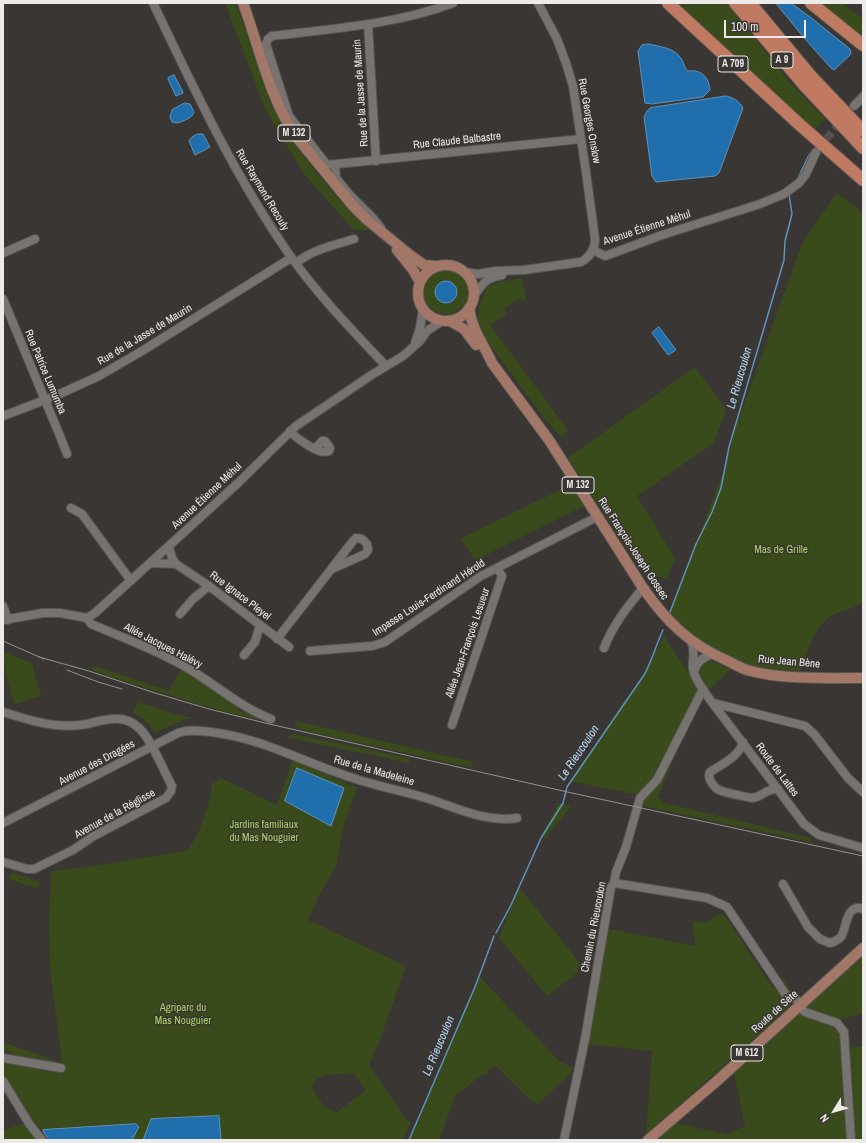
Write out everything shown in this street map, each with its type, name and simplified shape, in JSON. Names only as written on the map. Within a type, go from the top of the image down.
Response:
[{"type":"highway","name":"A 709","points":[[668,3],[799,124],[863,180]]},
{"type":"highway","name":"A 9","points":[[735,3],[804,85],[863,148]]},
{"type":"highway","name":"A 9","points":[[750,3],[810,75],[863,131]]},
{"type":"highway","points":[[811,3],[863,45]]},
{"type":"main road","name":"M 132","points":[[243,3],[275,97],[283,116],[290,127],[321,168],[353,206],[387,237],[424,265],[436,266]]},
{"type":"main road","name":"M 132","points":[[387,237],[413,270],[420,282]]},
{"type":"main road","points":[[450,265],[458,267],[465,272],[473,284],[474,296],[470,308],[459,318],[446,321],[433,318],[423,309],[420,303],[418,296],[420,282],[428,271],[436,266],[450,265]]},
{"type":"main road","name":"Rue François-Joseph Gossec","points":[[470,308],[472,323],[476,335],[492,363]]},
{"type":"main road","name":"Rue François-Joseph Gossec","points":[[446,321],[464,329],[482,353],[492,363],[549,440],[597,518],[659,611]]},
{"type":"main road","name":"Rue Jean Bène","points":[[659,611],[671,624],[691,641],[712,654],[746,670],[775,675],[863,678]]},
{"type":"main road","name":"Route de Sète","points":[[648,1140],[717,1082],[799,1005],[863,948]]},
{"type":"street","name":"Rue Raymond Recouly","points":[[153,3],[231,161],[262,213],[294,260],[338,316],[386,366]]},
{"type":"street","points":[[387,237],[378,223],[358,204],[336,178],[335,165],[327,165],[289,116],[266,44],[268,39],[272,36],[368,24],[427,12],[453,3]]},
{"type":"street","name":"Rue Georges Onslow","points":[[538,3],[557,39],[573,86],[595,239],[593,250]]},
{"type":"street","name":"Rue de la Jasse de Maurin","points":[[368,24],[376,161]]},
{"type":"street","points":[[854,106],[863,97]]},
{"type":"street","name":"Rue Claude Balbastre","points":[[335,165],[581,139]]},
{"type":"street","name":"Avenue Étienne Méhul","points":[[474,296],[485,281],[493,277],[512,271],[581,262],[588,258],[593,250],[608,256],[662,235],[760,204],[789,191],[800,183],[806,174],[816,152]]},
{"type":"street","points":[[3,253],[35,239]]},
{"type":"street","name":"Rue de la Jasse de Maurin","points":[[3,416],[45,400],[99,376],[294,260],[354,239]]},
{"type":"street","name":"Avenue Étienne Méhul","points":[[465,272],[478,274],[503,270],[512,271]]},
{"type":"street","name":"Rue Patrice Lumumba","points":[[3,299],[67,454]]},
{"type":"street","points":[[415,345],[423,309]]},
{"type":"street","name":"Avenue Étienne Méhul","points":[[87,618],[95,613],[151,563],[243,478],[290,432],[331,402],[403,356],[420,341],[427,330],[446,321]]},
{"type":"street","points":[[290,432],[315,449]]},
{"type":"street","points":[[71,508],[82,514],[131,581]]},
{"type":"street","name":"Impasse Louis-Ferdinand Hérold","points":[[310,651],[372,646],[385,642],[481,576],[597,518]]},
{"type":"street","points":[[169,546],[172,558],[176,564]]},
{"type":"street","points":[[151,563],[176,564]]},
{"type":"street","name":"Rue Ignace Pleyel","points":[[176,564],[209,586],[289,647]]},
{"type":"street","name":"Allée Jean-François Lesueur","points":[[452,725],[502,576],[497,568]]},
{"type":"street","points":[[277,639],[332,569]]},
{"type":"street","points":[[180,614],[193,599],[209,586]]},
{"type":"street","points":[[604,648],[609,634],[615,624],[643,588]]},
{"type":"street","points":[[3,606],[6,620],[43,613],[60,613],[87,618]]},
{"type":"street","name":"Allée Jacques Halévy","points":[[87,618],[91,624],[141,645],[191,670],[232,699],[271,719]]},
{"type":"street","points":[[244,655],[255,642],[260,625]]},
{"type":"street","points":[[691,641],[694,645],[695,654],[693,670],[695,676]]},
{"type":"street","points":[[695,676],[696,666],[703,658],[712,654]]},
{"type":"street","name":"Route de Lattes","points":[[695,676],[742,742],[804,824],[819,836],[863,848]]},
{"type":"street","name":"Chemin du Rieucoulon","points":[[564,1140],[585,1039],[611,887],[614,883],[616,872],[626,847],[640,798],[657,780],[703,689]]},
{"type":"street","points":[[713,702],[805,726],[814,734],[848,778],[863,792]]},
{"type":"street","name":"Avenue de la Réglisse","points":[[3,712],[44,723],[58,725],[85,724],[114,718],[123,719],[134,724],[140,729],[152,747],[172,786],[171,791],[166,798],[92,837],[73,850],[34,869],[27,869],[3,862]]},
{"type":"street","name":"Avenue des Dragées","points":[[3,823],[186,730],[204,731]]},
{"type":"street","name":"Rue de la Madeleine","points":[[204,731],[259,742],[349,777],[408,792],[488,819],[504,820],[517,818]]},
{"type":"street","points":[[742,742],[741,749],[736,754],[708,775],[716,788],[752,798],[756,798],[769,790],[778,789]]},
{"type":"street","points":[[614,883],[707,898],[727,907],[786,995],[796,999],[805,1012],[837,1023],[844,1032],[851,1140]]},
{"type":"street","points":[[783,884],[808,926],[820,939],[830,943],[836,941],[841,936],[849,912],[859,907],[863,909]]},
{"type":"street","points":[[3,1058],[61,1068]]},
{"type":"street","points":[[3,1081],[30,1125],[42,1140]]},
{"type":"green space","points":[[225,3],[236,3],[270,102],[281,123],[297,148],[340,201],[369,229],[366,231],[353,229],[304,174],[265,109]]},
{"type":"green space","points":[[674,3],[726,3],[792,85],[825,119],[813,131]]},
{"type":"green space","points":[[820,3],[842,3],[863,19],[863,39]]},
{"type":"green space","name":"Mas de Grille","points":[[837,193],[863,213],[863,602],[853,608],[835,614],[822,624],[809,647],[800,671],[780,670],[748,665],[726,657],[705,644],[686,629],[670,612],[726,465],[737,421],[803,241]]},
{"type":"green space","points":[[446,270],[458,274],[464,280],[468,292],[464,304],[458,310],[446,314],[434,310],[428,304],[424,292],[428,280],[434,274]]},
{"type":"green space","points":[[522,278],[526,299],[522,302],[519,298],[504,309],[507,313],[490,325],[568,430],[561,437],[540,413],[485,338],[478,319],[479,306],[487,287],[499,282]]},
{"type":"green space","points":[[695,367],[725,408],[725,413],[714,443],[637,496],[675,558],[667,579],[641,570],[568,458]]},
{"type":"green space","points":[[570,485],[584,506],[476,560],[460,539]]},
{"type":"green space","points":[[664,636],[700,691],[655,779],[639,795],[570,781],[644,675]]},
{"type":"green space","points":[[3,652],[32,663],[41,696],[14,704],[3,661]]},
{"type":"green space","points":[[709,660],[730,670],[709,690],[701,677],[699,669]]},
{"type":"green space","points":[[95,666],[169,691],[182,667],[239,706],[237,710],[255,715],[259,720],[222,711],[110,677],[92,670],[91,668]]},
{"type":"green space","points":[[138,701],[193,719],[185,719],[155,733],[146,721],[133,713]]},
{"type":"green space","points":[[296,721],[473,762],[472,766],[469,767],[301,730],[295,724]]},
{"type":"green space","points":[[293,734],[404,757],[409,759],[410,762],[408,763],[287,737]]},
{"type":"green space","points":[[671,756],[675,756],[658,796],[664,803],[811,838],[810,842],[644,806],[645,798],[656,787]]},
{"type":"green space","name":"Agriparc du Mas Nouguier","points":[[293,760],[357,787],[343,828],[336,866],[318,897],[308,920],[406,966],[381,1037],[369,1065],[406,1119],[411,1122],[403,1140],[49,1140],[43,1130],[35,1124],[3,1076],[3,1060],[61,1068],[62,1063],[50,969],[49,918],[51,871],[187,851],[204,819],[212,784],[221,778],[277,805]],"holes":[[[355,1073],[366,1090],[337,1112],[324,1107],[312,1087],[316,1079],[325,1075]]]},
{"type":"green space","points":[[558,803],[571,806],[546,837],[541,838]]},
{"type":"green space","points":[[11,872],[40,882],[37,889],[9,879]]},
{"type":"green space","points":[[519,887],[579,962],[578,972],[547,996],[499,938]]},
{"type":"green space","points":[[719,914],[724,915],[773,988],[784,979],[793,995],[798,999],[646,1135],[652,1051],[587,1044],[609,929],[696,946],[692,921],[706,923]]},
{"type":"green space","points":[[863,956],[863,1013],[839,1020],[805,1008]]},
{"type":"green space","points":[[480,977],[559,1061],[575,1069],[538,1104],[530,1100],[495,1065],[488,1071],[487,1074],[483,1074],[455,1096],[439,1140],[410,1140]]},
{"type":"green space","points":[[801,1012],[838,1026],[843,1033],[849,1140],[657,1140],[676,1123],[729,1135],[730,1133],[745,1126],[734,1073]]},
{"type":"green space","points":[[3,1042],[59,1062],[58,1065],[13,1055],[9,1051],[3,1051]]},
{"type":"green space","points":[[863,1046],[863,1140],[854,1140],[847,1047]]},
{"type":"green space","points":[[26,1123],[39,1140],[3,1140],[3,1130]]},
{"type":"water","points":[[776,3],[791,3],[850,49],[851,54],[834,70],[831,68]]},
{"type":"water","points":[[648,44],[674,51],[688,71],[697,71],[704,75],[708,81],[710,90],[703,97],[652,104],[645,103],[638,51],[642,45]]},
{"type":"water","points":[[174,75],[183,93],[176,96],[168,79]]},
{"type":"water","points":[[726,96],[736,100],[743,108],[719,173],[715,176],[656,182],[652,176],[644,117],[647,111],[650,108]]},
{"type":"water","points":[[185,103],[190,104],[194,112],[192,116],[178,123],[172,122],[170,117],[172,110]]},
{"type":"water","points":[[198,134],[203,134],[210,147],[195,155],[189,141],[192,137]]},
{"type":"water","points":[[446,281],[454,284],[457,292],[454,300],[446,303],[438,300],[435,292],[438,284]]},
{"type":"water","points":[[659,327],[676,350],[668,355],[652,333]]},
{"type":"water","points":[[297,768],[344,788],[331,826],[285,801]]},
{"type":"water","points":[[219,1116],[221,1140],[143,1140],[151,1119]]},
{"type":"water","points":[[136,1124],[139,1127],[132,1140],[49,1140],[43,1131],[43,1130]]},
{"type":"waterway","points":[[851,103],[863,91]]},
{"type":"waterway","name":"Le Rieucoulon","points":[[797,180],[812,151]]},
{"type":"waterway","name":"Le Rieucoulon","points":[[670,612],[696,544],[712,512],[721,488],[729,447],[784,260],[785,241],[792,214],[789,194]]},
{"type":"waterway","name":"Le Rieucoulon","points":[[496,933],[511,905],[541,838],[563,803],[567,787],[644,675],[663,630]]},
{"type":"waterway","name":"Le Rieucoulon","points":[[409,1140],[475,987],[494,936]]},
{"type":"tunnel","points":[[819,148],[842,120]]},
{"type":"tram line","points":[[3,641],[44,659]]},
{"type":"tram line","points":[[39,657],[89,671],[209,709],[265,723],[572,793],[863,856]]},
{"type":"tram line","points":[[67,670],[98,682],[122,689]]},
{"type":"park label","name":"Jardins familiaux du Mas Nouguier","points":[[264,831]]}]
